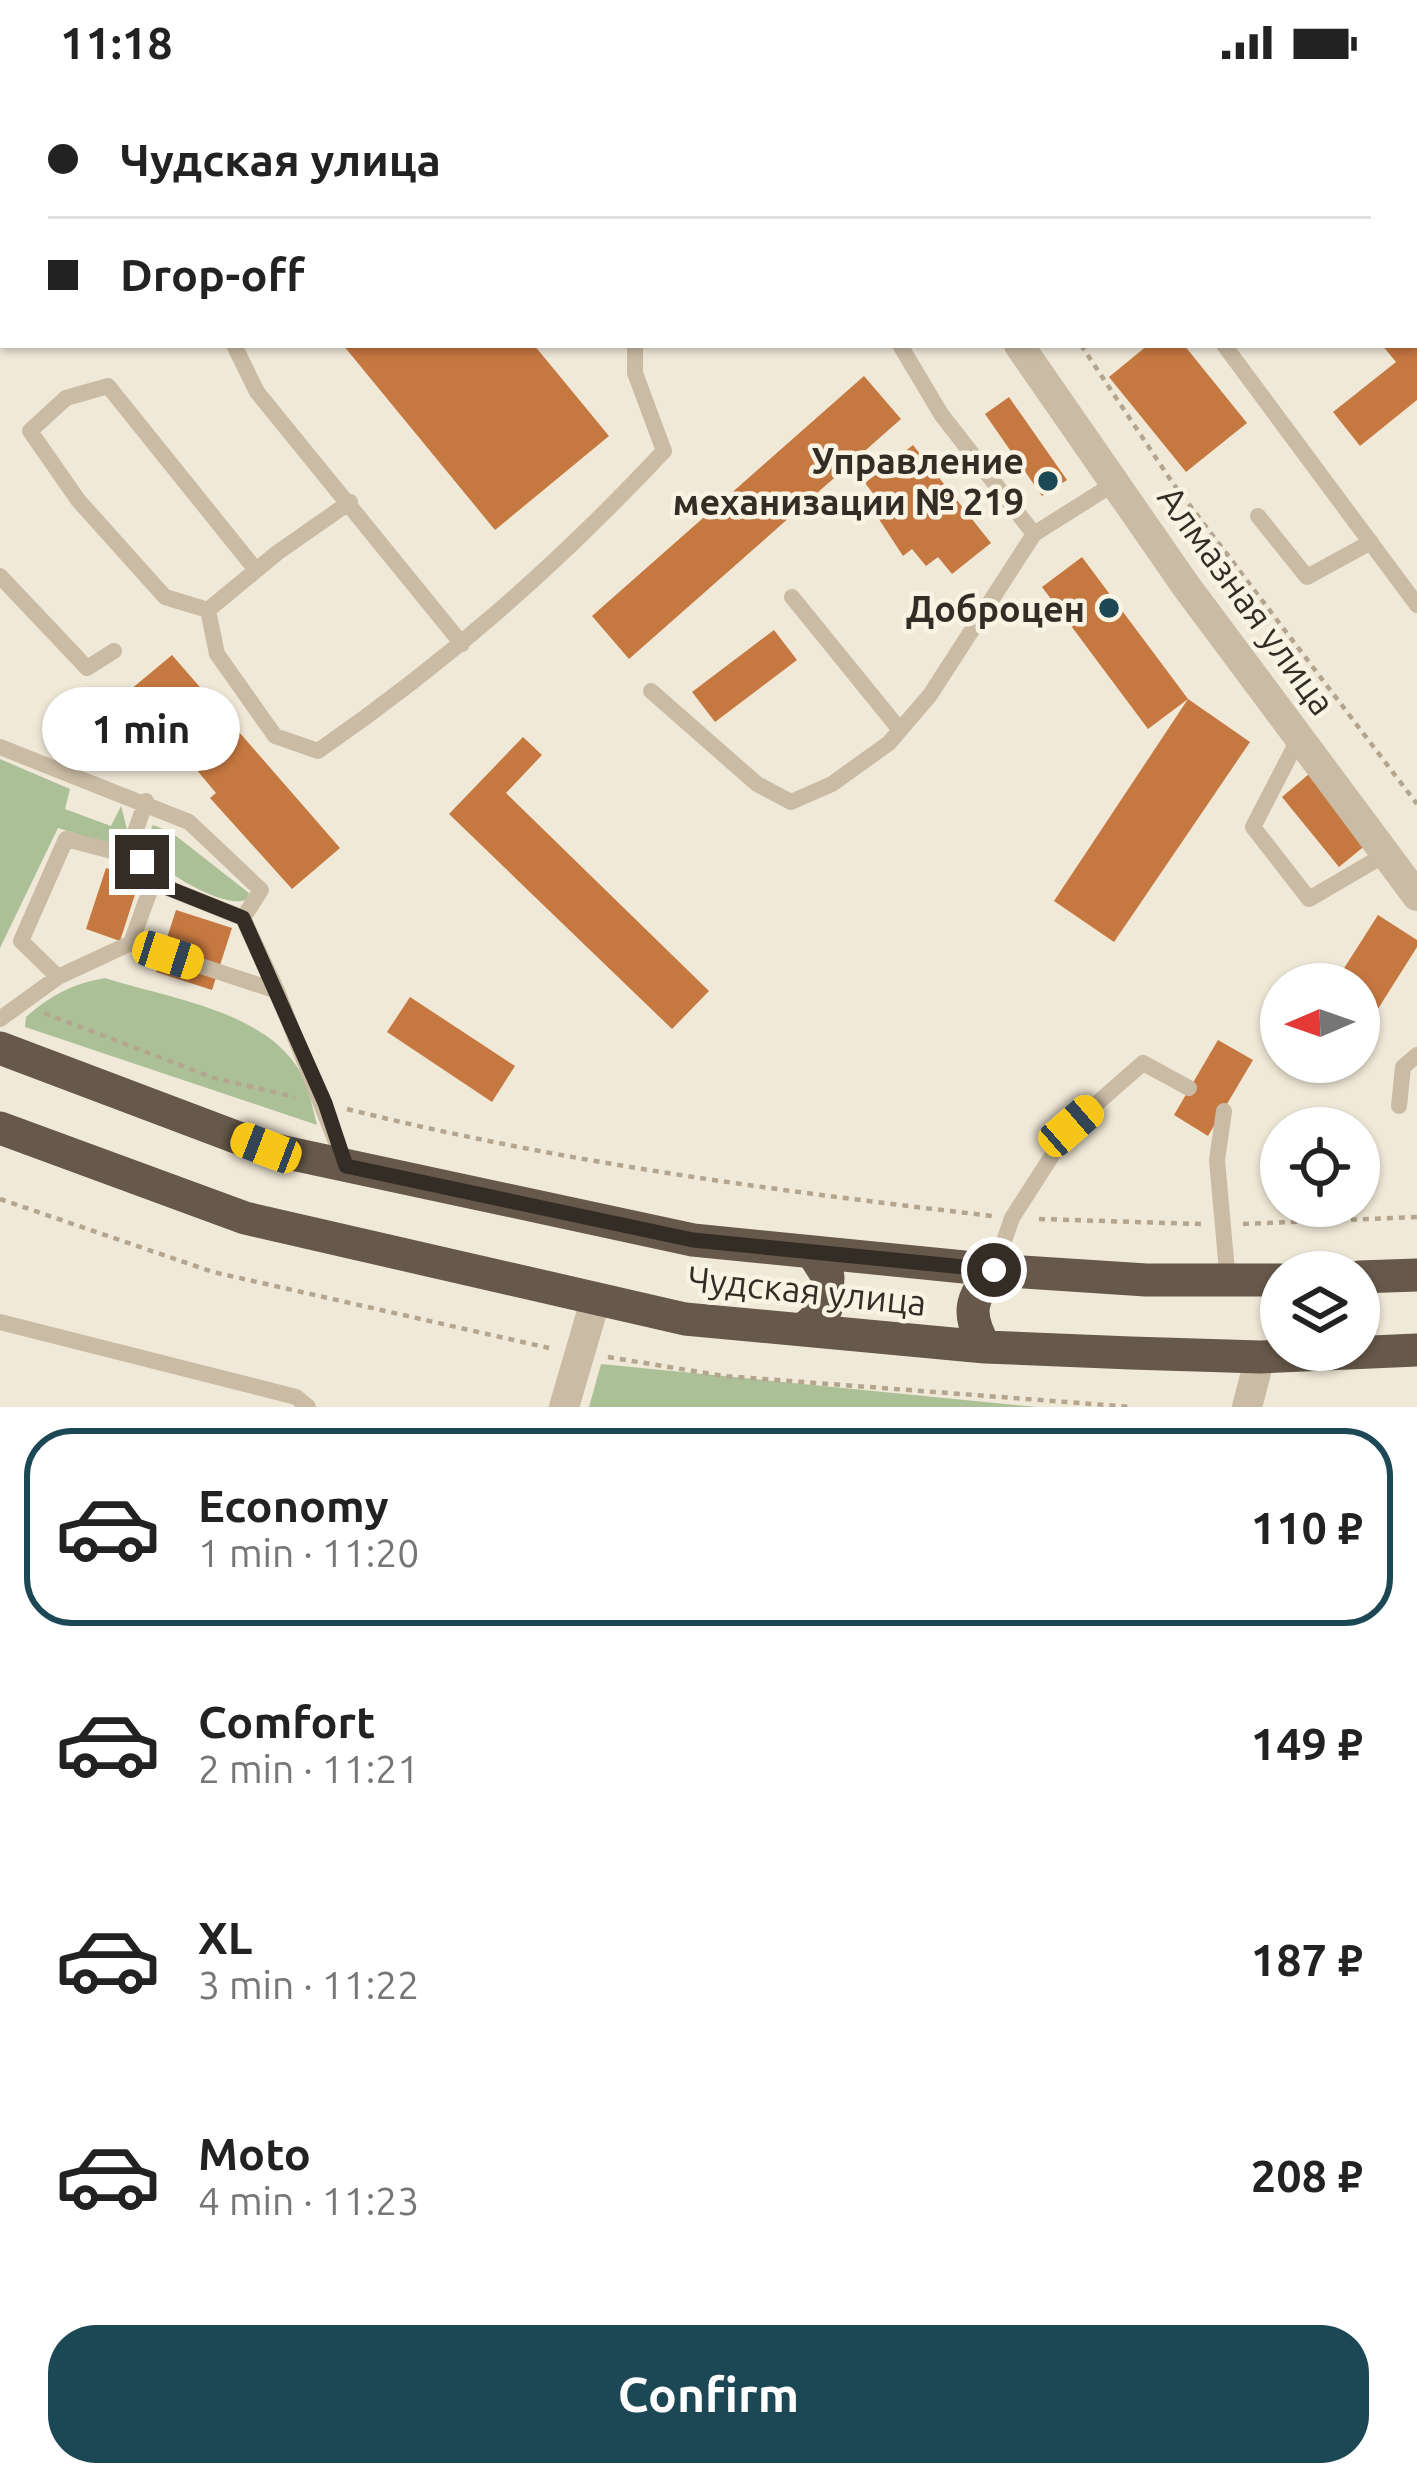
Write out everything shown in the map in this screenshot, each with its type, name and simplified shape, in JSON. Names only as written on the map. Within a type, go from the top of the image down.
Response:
[{"type":"highway","name":"Чудская улица","points":[[0,1048],[266,1148],[693,1240],[994,1270],[1260,1281]]},
{"type":"highway","name":"Чудская улица","points":[[0,1128],[245,1218],[685,1319],[985,1346],[1260,1357]]},
{"type":"highway","points":[[803,1329],[826,1309],[828,1276],[812,1252]]},
{"type":"highway","points":[[985,1346],[971,1322],[972,1296],[994,1270]]},
{"type":"highway","points":[[1380,1276],[1417,1275]]},
{"type":"highway","name":"Чудская улица","points":[[1380,1352],[1417,1350]]},
{"type":"street","name":"Алмазная улица","points":[[1021,348],[1417,896]]},
{"type":"street","points":[[564,1407],[596,1298]]},
{"type":"street","points":[[1247,1407],[1260,1357]]},
{"type":"lane","points":[[235,348],[257,392],[462,644]]},
{"type":"lane","points":[[208,610],[217,654],[275,736],[319,752],[462,644],[563,558],[664,451],[634,374],[635,348]]},
{"type":"lane","points":[[902,348],[940,414],[1034,534]]},
{"type":"lane","points":[[1226,348],[1417,605]]},
{"type":"lane","points":[[208,610],[165,596],[77,500],[30,430],[66,398],[108,386],[256,571]]},
{"type":"lane","points":[[651,691],[757,784],[791,802],[832,784],[900,730],[929,695],[1034,534],[1115,483]]},
{"type":"lane","points":[[208,610],[350,502]]},
{"type":"lane","points":[[1258,516],[1307,578],[1370,542]]},
{"type":"lane","points":[[1,580],[87,668],[114,651]]},
{"type":"lane","points":[[792,597],[900,730]]},
{"type":"lane","points":[[1299,738],[1253,827],[1310,899],[1386,854]]},
{"type":"lane","points":[[0,747],[146,801],[189,822],[261,890],[243,918]]},
{"type":"lane","points":[[127,855],[146,801]]},
{"type":"lane","points":[[58,977],[21,941],[66,839],[127,855],[142,862],[153,882],[243,918],[325,1103],[346,1166]]},
{"type":"lane","points":[[131,943],[153,882]]},
{"type":"lane","points":[[0,1019],[58,977],[131,943],[277,991]]},
{"type":"lane","points":[[1399,1106],[1403,1066],[1417,1055]]},
{"type":"lane","points":[[994,1270],[1012,1218],[1071,1126],[1143,1064],[1189,1088]]},
{"type":"lane","points":[[1224,1111],[1217,1160],[1228,1282]]},
{"type":"lane","points":[[0,1322],[296,1397],[308,1407]]},
{"type":"path","points":[[1083,348],[1172,482],[1417,804]]},
{"type":"path","points":[[19,1004],[214,1078],[460,1138],[676,1179],[1012,1218],[1222,1225],[1417,1217]]},
{"type":"green space","points":[[0,759],[70,789],[65,809],[111,826],[121,806],[128,833],[111,845],[58,828],[0,948]]},
{"type":"green space","points":[[153,825],[171,832],[249,893],[247,899],[207,893],[159,865],[142,846]]},
{"type":"green space","points":[[105,978],[212,1009],[262,1033],[299,1070],[317,1125],[25,1027],[26,1017],[53,997]]},
{"type":"green space","points":[[601,1364],[1037,1407],[589,1407]]},
{"type":"building","points":[[345,348],[536,348],[609,436],[495,530]]},
{"type":"building","points":[[1144,348],[1186,348],[1247,423],[1186,472],[1109,377]]},
{"type":"building","points":[[1384,348],[1417,348],[1417,400],[1360,446],[1333,412],[1396,362]]},
{"type":"building","points":[[864,376],[901,419],[629,659],[592,616]]},
{"type":"building","points":[[1009,397],[1067,480],[1042,496],[985,414]]},
{"type":"building","points":[[913,445],[991,543],[952,574],[938,557],[926,566],[912,549],[903,556],[873,510],[881,504],[865,483]]},
{"type":"building","points":[[1082,557],[1188,699],[1148,729],[1042,587]]},
{"type":"building","points":[[774,630],[797,660],[715,722],[692,692]]},
{"type":"building","points":[[172,655],[340,848],[292,889],[210,798],[216,793],[130,690]]},
{"type":"building","points":[[1188,699],[1250,742],[1114,942],[1054,901]]},
{"type":"building","points":[[523,737],[542,755],[506,793],[709,991],[672,1029],[449,814]]},
{"type":"building","points":[[1309,774],[1367,844],[1339,867],[1282,797]]},
{"type":"building","points":[[106,868],[140,879],[120,941],[86,929]]},
{"type":"building","points":[[176,910],[232,928],[212,990],[156,972]]},
{"type":"building","points":[[1378,915],[1417,940],[1380,1006],[1380,963],[1347,963]]},
{"type":"building","points":[[410,997],[515,1066],[492,1102],[387,1032]]},
{"type":"building","points":[[1218,1040],[1253,1060],[1208,1136],[1174,1115]]},
{"type":"place","name":"Управление механизации № 219","points":[[1048,481]]},
{"type":"place","name":"Доброцен","points":[[1109,608]]},
{"type":"route","points":[[142,862],[153,882],[243,918],[325,1103],[346,1166],[693,1240],[994,1270]]}]
